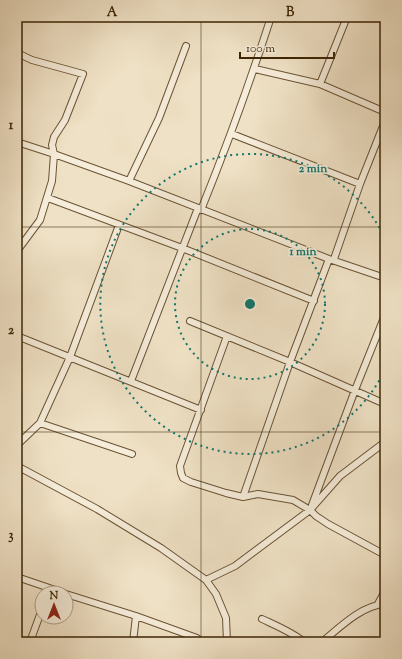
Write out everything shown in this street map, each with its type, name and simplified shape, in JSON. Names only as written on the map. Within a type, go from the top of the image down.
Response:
[{"type":"street","points":[[131,382],[182,248],[232,134],[255,69],[271,17]]},
{"type":"street","points":[[320,84],[347,17]]},
{"type":"street","points":[[129,181],[159,118],[186,46]]},
{"type":"street","points":[[17,54],[32,60],[84,74],[64,120],[54,138],[52,145],[54,154],[52,181],[40,220],[17,251]]},
{"type":"street","points":[[255,69],[320,84],[385,112]]},
{"type":"street","points":[[243,497],[290,362],[385,121]]},
{"type":"street","points":[[232,134],[360,184]]},
{"type":"street","points":[[17,142],[129,181],[331,259],[385,278]]},
{"type":"street","points":[[48,198],[182,248],[314,301]]},
{"type":"street","points":[[17,445],[40,423],[70,357],[119,225]]},
{"type":"street","points":[[310,510],[385,315]]},
{"type":"street","points":[[190,321],[290,362],[385,404]]},
{"type":"street","points":[[17,336],[201,410]]},
{"type":"street","points":[[227,336],[180,466],[181,473],[184,478],[191,482],[243,497],[258,494],[293,500],[310,510],[328,524],[385,555]]},
{"type":"street","points":[[40,423],[132,454]]},
{"type":"street","points":[[206,580],[234,566],[310,510],[340,476],[385,442]]},
{"type":"street","points":[[17,466],[103,513],[161,548],[206,580],[216,594],[226,618],[227,642]]},
{"type":"street","points":[[17,577],[35,585]]},
{"type":"street","points":[[378,604],[385,591]]},
{"type":"street","points":[[74,596],[197,638]]},
{"type":"street","points":[[322,642],[356,615],[378,604],[385,604]]},
{"type":"street","points":[[133,642],[136,616]]},
{"type":"street","points":[[262,619],[297,636],[304,642]]},
{"type":"street","points":[[30,642],[36,625]]}]
